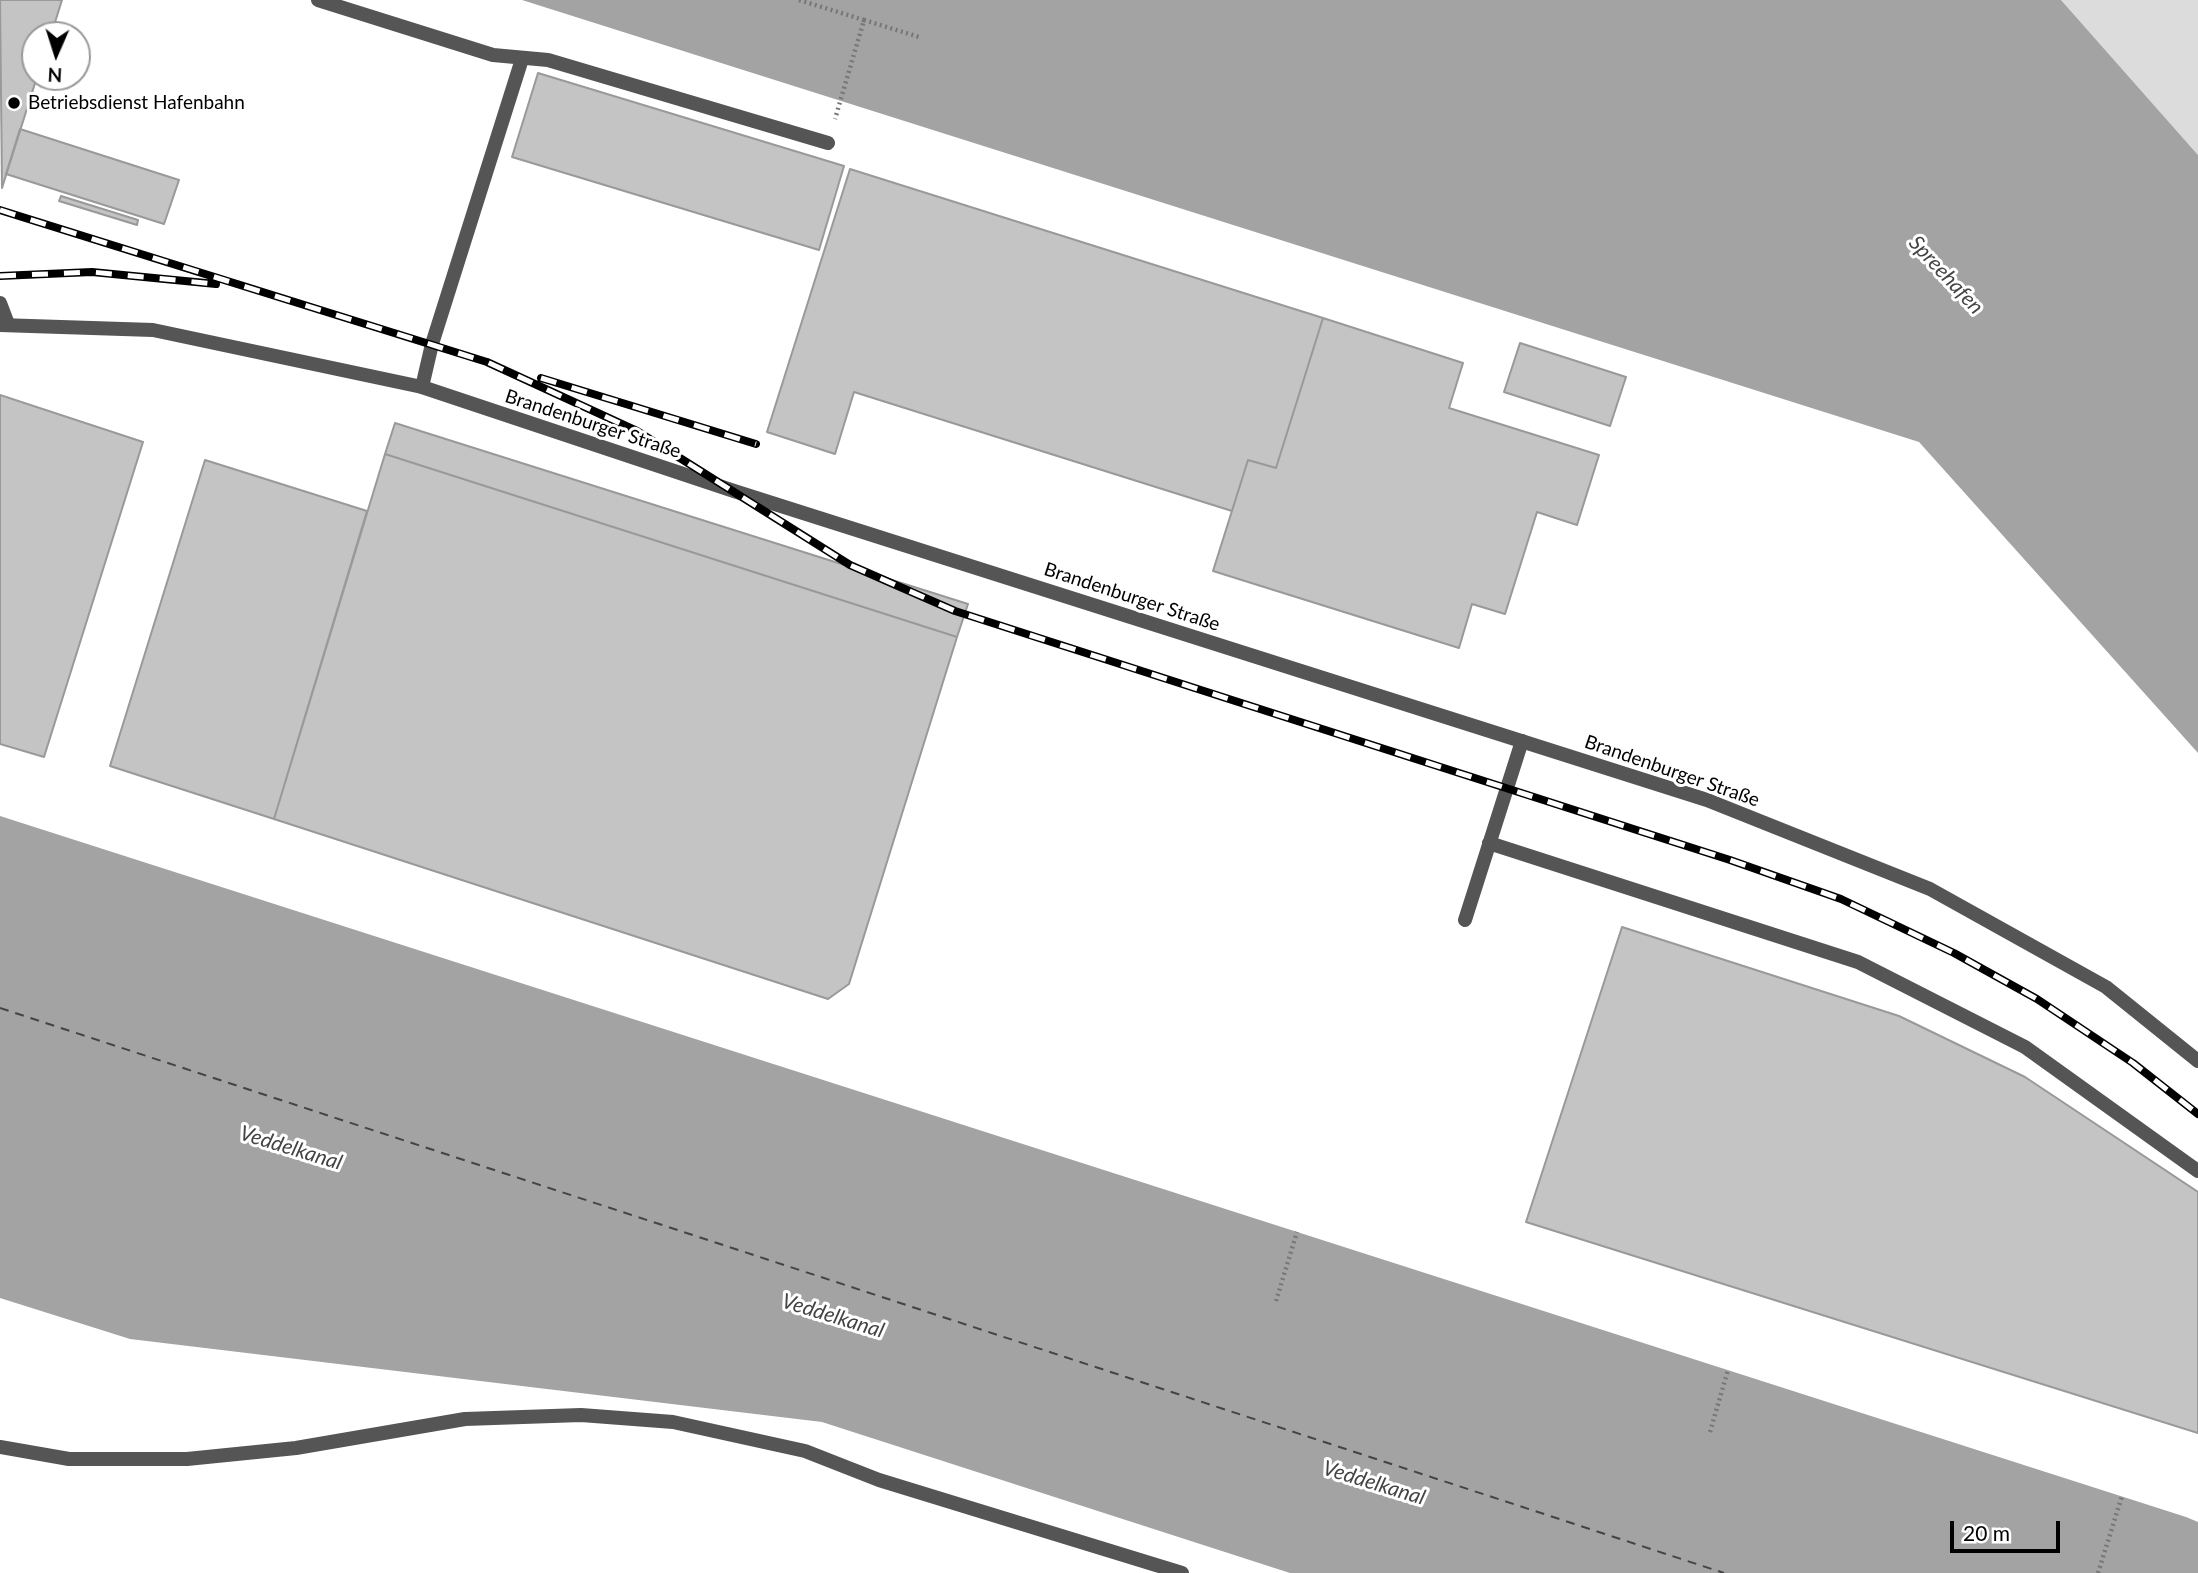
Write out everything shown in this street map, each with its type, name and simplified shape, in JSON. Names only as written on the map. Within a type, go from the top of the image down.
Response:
[{"type":"street","points":[[318,0],[493,55],[548,60],[828,143]]},
{"type":"street","points":[[422,387],[432,344],[522,59]]},
{"type":"street","points":[[0,303],[4,324]]},
{"type":"street","name":"Brandenburger Straße","points":[[4,324],[153,330],[422,387],[734,491],[1707,800],[1930,889],[2106,987],[2198,1061]]},
{"type":"street","points":[[1465,920],[1522,741]]},
{"type":"street","points":[[1489,844],[1857,962],[2025,1047],[2198,1171]]},
{"type":"street","points":[[0,1447],[69,1459],[187,1459],[296,1448],[465,1419],[581,1415],[673,1422],[805,1451],[879,1480],[1182,1573]]},
{"type":"path","points":[[799,0],[919,37]]},
{"type":"path","points":[[828,143],[864,20]]},
{"type":"path","points":[[1276,1301],[1297,1232]]},
{"type":"path","points":[[1710,1432],[1728,1370]]},
{"type":"path","points":[[2098,1573],[2122,1496]]},
{"type":"shaded area","points":[[2061,0],[2198,0],[2198,155]]},
{"type":"water","name":"Spreehafen","points":[[522,0],[2061,0],[2198,155],[2198,753],[1919,442]]},
{"type":"water","name":"Veddelkanal","points":[[0,816],[2186,1517],[2198,1522],[2198,1573],[1290,1573],[822,1422],[130,1339],[0,1298]]},
{"type":"building","name":"Betriebsdienst Hafenbahn","points":[[0,0],[62,0],[55,21],[21,21],[21,91],[33,91],[2,188]]},
{"type":"building","points":[[538,73],[844,166],[819,250],[512,157]]},
{"type":"building","points":[[20,129],[179,180],[164,224],[6,174]]},
{"type":"building","points":[[850,169],[1323,318],[1276,468],[1248,460],[1232,511],[854,392],[835,454],[767,432]]},
{"type":"building","points":[[61,196],[138,220],[137,225],[59,201]]},
{"type":"building","points":[[1323,318],[1463,363],[1449,408],[1599,455],[1577,525],[1537,512],[1505,614],[1472,604],[1459,648],[1213,571],[1248,460],[1276,468]]},
{"type":"building","points":[[1520,343],[1626,377],[1610,426],[1504,392]]},
{"type":"building","points":[[0,395],[143,442],[44,757],[0,744]]},
{"type":"building","points":[[395,423],[968,604],[957,637],[385,454]]},
{"type":"building","points":[[385,454],[957,637],[849,984],[828,999],[274,819]]},
{"type":"building","points":[[205,460],[367,511],[274,819],[110,766]]},
{"type":"building","points":[[1622,927],[1899,1016],[2025,1077],[2198,1192],[2198,1433],[1526,1222]]},
{"type":"ferry route","points":[[0,1008],[1724,1573]]},
{"type":"railway","points":[[0,210],[487,362],[637,431],[850,565],[955,611],[1730,860],[1841,899],[1954,953],[2037,999],[2133,1063],[2198,1114]]},
{"type":"railway","points":[[0,276],[92,272],[216,284]]},
{"type":"railway","points":[[541,378],[756,444]]},
{"type":"place","name":"Betriebsdienst Hafenbahn","points":[[14,103]]}]
